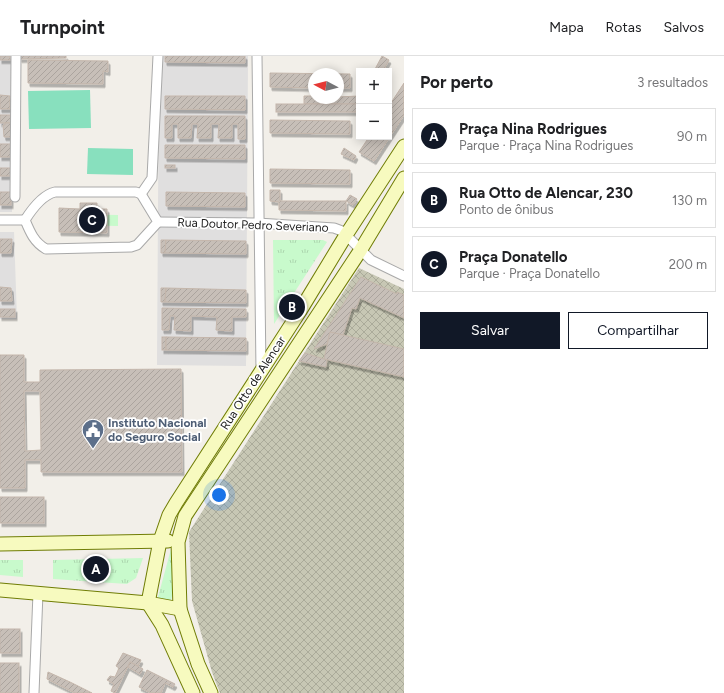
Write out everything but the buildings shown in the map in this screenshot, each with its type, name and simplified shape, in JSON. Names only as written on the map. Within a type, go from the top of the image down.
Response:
[{"type":"main road","name":"Rua Otto de Alencar","points":[[148,603],[160,541],[167,520],[176,503],[404,146]]},
{"type":"main road","name":"Rua Otto de Alencar","points":[[211,693],[198,664],[180,609],[178,542],[185,516],[360,251],[404,178]]},
{"type":"main road","points":[[0,544],[160,541],[178,542]]},
{"type":"main road","points":[[0,590],[148,603],[180,609]]},
{"type":"main road","points":[[148,603],[162,625],[190,691]]},
{"type":"street","points":[[15,197],[16,56]]},
{"type":"street","points":[[141,194],[152,178],[158,56]]},
{"type":"street","points":[[257,56],[261,371]]},
{"type":"street","points":[[130,192],[141,194],[158,222],[137,245],[131,247],[46,249],[32,236],[25,220],[39,202],[50,193],[130,192]]},
{"type":"street","points":[[0,220],[25,220]]},
{"type":"street","name":"Rua Doutor Pedro Severiano","points":[[158,222],[258,223],[334,228],[346,235]]},
{"type":"street","points":[[346,235],[360,251],[371,260],[404,276]]},
{"type":"street","points":[[34,693],[38,593]]},
{"type":"shaded area","points":[[0,56],[11,56],[12,212],[0,212]]},
{"type":"shaded area","points":[[159,56],[248,56],[246,366],[157,365]]},
{"type":"shaded area","points":[[0,232],[14,232],[17,319],[0,319]]},
{"type":"shaded area","points":[[359,268],[404,289],[404,693],[220,693],[212,672],[192,601],[189,532]]},
{"type":"green space","points":[[90,90],[91,128],[29,129],[28,91]]},
{"type":"green space","points":[[88,148],[133,149],[133,175],[87,174]]},
{"type":"green space","points":[[66,214],[118,215],[118,226],[65,225]]},
{"type":"green space","points":[[273,240],[323,240],[327,242],[274,324]]},
{"type":"green space","points":[[171,549],[173,551],[172,596],[171,600],[161,601],[158,597]]},
{"type":"green space","points":[[143,558],[136,578],[127,584],[53,579],[53,560]]},
{"type":"green space","points":[[0,560],[23,560],[23,577],[0,575]]},
{"type":"place","name":"Praça Donatello","points":[[92,220]]},
{"type":"place","name":"Rua Otto de Alencar, 230","points":[[292,307]]},
{"type":"place","name":"Instituto Nacional do Seguro Social","points":[[93,450]]},
{"type":"place","name":"Praça Nina Rodrigues","points":[[96,569]]}]
